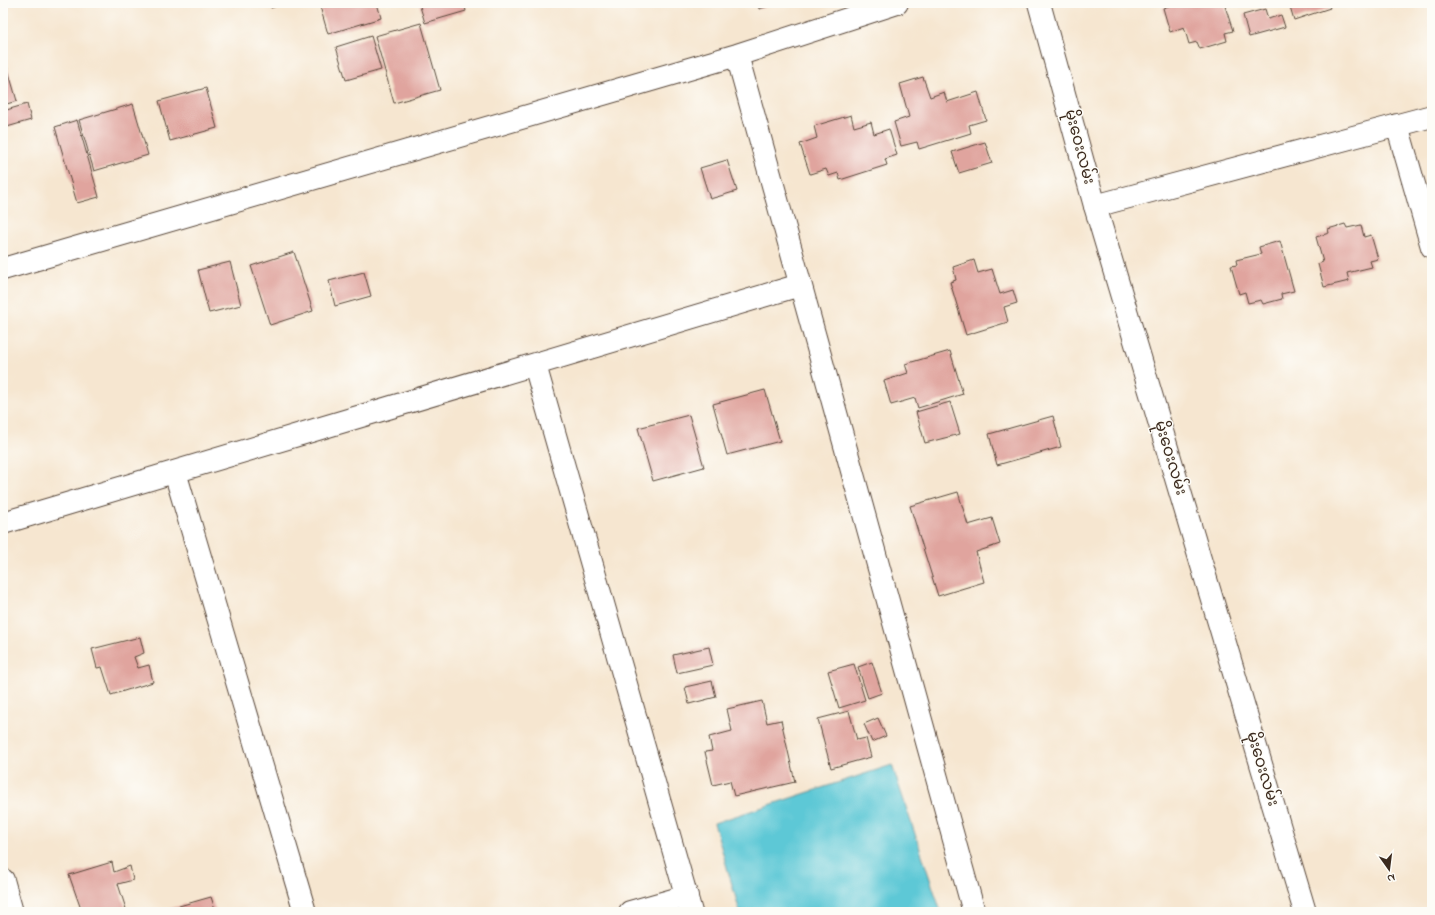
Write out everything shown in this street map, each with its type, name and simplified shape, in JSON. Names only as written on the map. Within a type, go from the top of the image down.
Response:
[{"type":"street","points":[[3,269],[737,55],[897,3]]},
{"type":"street","name":"မိုးဝေးလမ်း","points":[[1039,3],[1095,206],[1305,912]]},
{"type":"street","points":[[737,55],[974,912]]},
{"type":"street","points":[[1095,206],[1432,116]]},
{"type":"street","points":[[1397,125],[1432,247]]},
{"type":"street","points":[[3,523],[800,285]]},
{"type":"street","points":[[535,365],[689,904],[630,912]]},
{"type":"street","points":[[175,472],[305,912]]},
{"type":"street","points":[[3,880],[12,912]]},
{"type":"water","points":[[892,765],[941,912],[740,912],[714,823]]},
{"type":"building","points":[[270,3],[286,3],[271,8]]},
{"type":"building","points":[[319,3],[377,3],[381,18],[328,34]]},
{"type":"building","points":[[419,3],[464,3],[466,11],[425,23]]},
{"type":"building","points":[[758,3],[778,3],[759,9]]},
{"type":"building","points":[[1177,3],[1224,3],[1233,31],[1225,33],[1227,41],[1200,49],[1197,42],[1189,44],[1184,27],[1170,32],[1163,8]]},
{"type":"building","points":[[1289,3],[1328,3],[1330,8],[1294,20]]},
{"type":"building","points":[[1265,9],[1268,19],[1281,15],[1285,27],[1249,37],[1243,15]]},
{"type":"building","points":[[421,23],[440,90],[394,103],[375,36]]},
{"type":"building","points":[[371,36],[381,70],[346,80],[336,47]]},
{"type":"building","points":[[3,56],[17,101],[3,105]]},
{"type":"building","points":[[923,77],[930,97],[944,92],[947,102],[978,92],[986,120],[969,125],[971,133],[919,149],[917,142],[901,146],[894,122],[909,117],[900,84]]},
{"type":"building","points":[[206,88],[217,128],[170,141],[159,101]]},
{"type":"building","points":[[27,104],[31,120],[7,127],[3,111]]},
{"type":"building","points":[[133,104],[148,155],[94,171],[79,120]]},
{"type":"building","points":[[851,115],[854,127],[871,122],[874,134],[889,129],[897,155],[885,159],[887,165],[840,180],[838,173],[829,176],[826,169],[810,174],[800,144],[817,138],[814,126]]},
{"type":"building","points":[[77,120],[99,197],[77,203],[55,127]]},
{"type":"building","points":[[985,142],[992,163],[959,173],[952,152]]},
{"type":"building","points":[[727,160],[737,191],[710,199],[700,168]]},
{"type":"building","points":[[1345,224],[1347,228],[1361,225],[1364,237],[1371,235],[1378,259],[1370,261],[1372,267],[1347,273],[1349,281],[1324,287],[1318,264],[1323,262],[1316,237],[1329,233],[1328,229]]},
{"type":"building","points":[[1280,241],[1294,291],[1281,294],[1282,299],[1263,304],[1261,300],[1248,303],[1245,292],[1239,294],[1231,266],[1237,265],[1236,260],[1261,254],[1259,247]]},
{"type":"building","points":[[294,252],[313,311],[270,325],[251,266]]},
{"type":"building","points":[[974,260],[978,273],[992,269],[1000,294],[1013,290],[1017,303],[1004,307],[1008,322],[966,335],[950,282],[956,280],[953,267]]},
{"type":"building","points":[[230,262],[241,305],[209,313],[198,270]]},
{"type":"building","points":[[364,272],[371,296],[335,306],[329,281]]},
{"type":"building","points":[[950,351],[963,394],[918,408],[915,398],[891,405],[884,381],[908,373],[905,364]]},
{"type":"building","points":[[765,390],[780,441],[727,455],[713,404]]},
{"type":"building","points":[[950,402],[960,434],[925,443],[916,412]]},
{"type":"building","points":[[689,415],[704,467],[653,481],[638,428]]},
{"type":"building","points":[[1053,416],[1061,447],[997,465],[989,434]]},
{"type":"building","points":[[958,492],[968,525],[992,518],[1000,544],[976,552],[984,582],[938,596],[910,506]]},
{"type":"building","points":[[140,637],[144,653],[134,657],[138,668],[149,665],[153,682],[111,695],[102,667],[97,668],[92,649]]},
{"type":"building","points":[[709,647],[713,665],[677,673],[673,655]]},
{"type":"building","points":[[872,662],[882,693],[868,698],[858,667]]},
{"type":"building","points":[[854,664],[865,700],[839,708],[828,671]]},
{"type":"building","points":[[712,681],[716,697],[689,704],[685,687]]},
{"type":"building","points":[[762,701],[767,723],[781,720],[795,782],[734,796],[730,781],[713,785],[705,752],[712,751],[709,737],[732,731],[727,709]]},
{"type":"building","points":[[849,711],[857,740],[866,738],[871,757],[831,768],[818,719]]},
{"type":"building","points":[[878,718],[886,736],[872,742],[864,724]]},
{"type":"building","points":[[112,862],[114,872],[130,866],[133,880],[118,884],[127,912],[82,912],[69,875]]},
{"type":"building","points":[[211,897],[216,912],[166,912],[165,910]]}]
